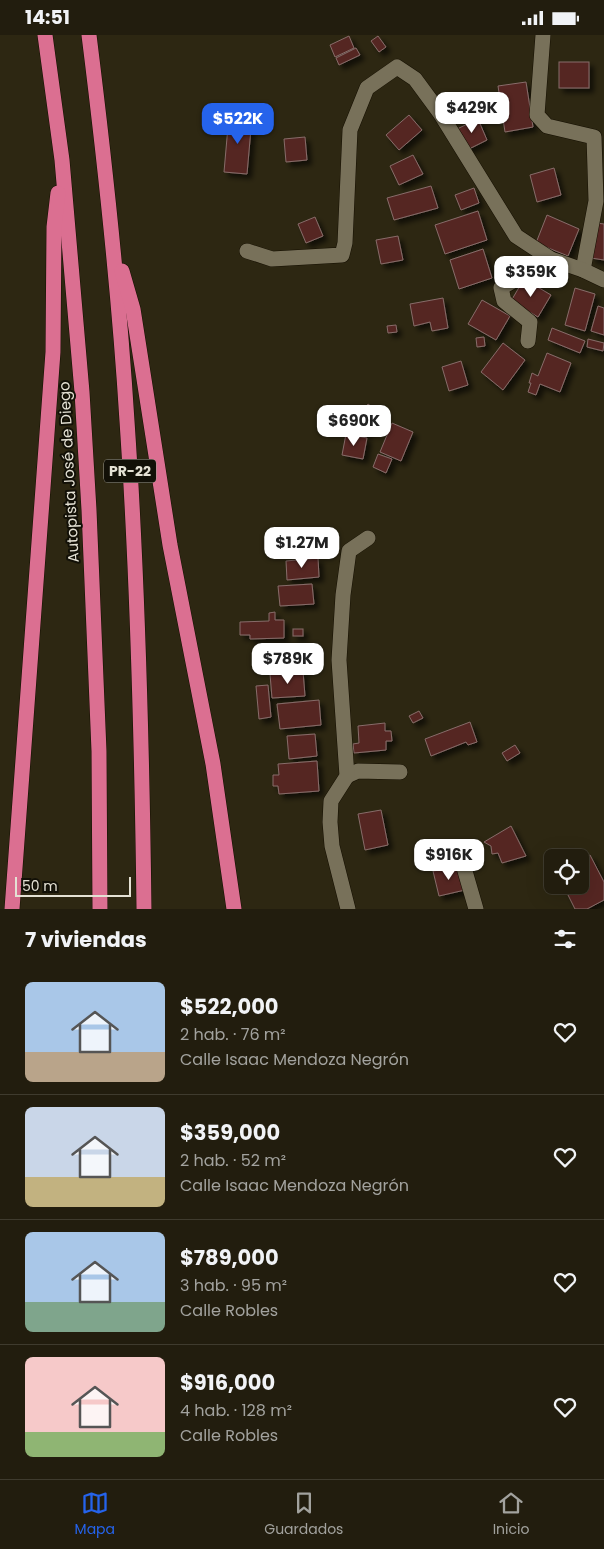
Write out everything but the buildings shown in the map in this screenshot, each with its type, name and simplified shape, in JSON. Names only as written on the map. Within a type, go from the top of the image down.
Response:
[{"type":"highway","name":"Autopista José de Diego","points":[[45,35],[62,159],[81,382],[89,510],[99,751],[100,909]]},
{"type":"highway","name":"PR-22","points":[[89,35],[111,233],[127,420],[142,750],[144,909]]},
{"type":"highway","points":[[12,909],[53,352],[54,227],[62,159]]},
{"type":"highway","points":[[111,233],[133,309],[170,545],[213,763],[234,909]]},
{"type":"street","points":[[543,35],[537,115],[547,126],[594,137],[596,201],[583,270]]},
{"type":"street","points":[[247,251],[272,259],[342,255],[345,243],[350,130],[368,87],[397,67],[415,79],[440,113],[516,236],[551,259],[604,279]]},
{"type":"street","points":[[528,341],[530,322],[504,301],[501,288],[551,259]]},
{"type":"street","points":[[347,776],[339,660],[343,595],[349,551],[368,538]]},
{"type":"street","points":[[348,909],[332,845],[331,801],[347,776],[358,771],[400,772]]},
{"type":"street","points":[[458,847],[476,909]]}]
